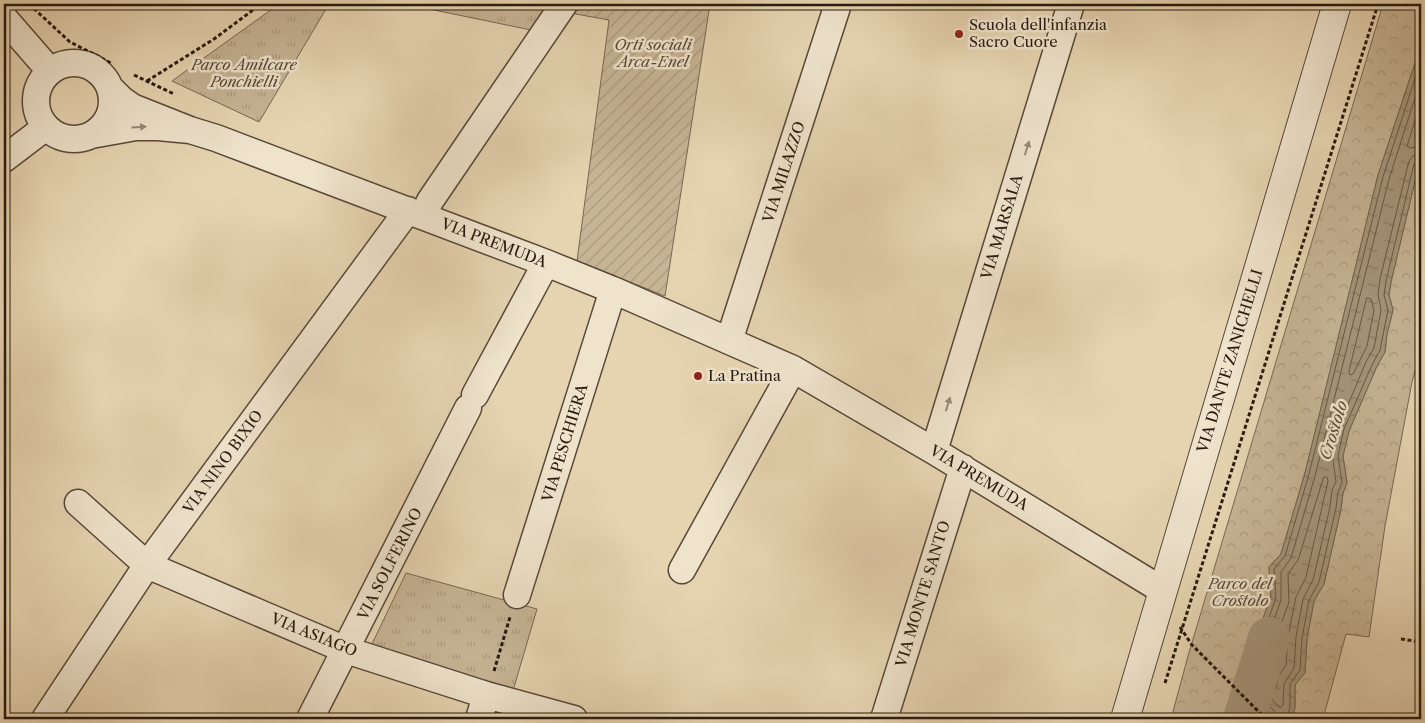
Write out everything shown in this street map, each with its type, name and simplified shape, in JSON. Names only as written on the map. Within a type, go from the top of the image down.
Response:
[{"type":"street","name":"VIA NINO BIXIO","points":[[45,719],[147,565],[415,213],[430,201],[564,4]]},
{"type":"street","name":"VIA MILAZZO","points":[[730,341],[838,4]]},
{"type":"street","name":"VIA MARSALA","points":[[934,451],[1071,4]]},
{"type":"street","name":"VIA DANTE ZANICHELLI","points":[[1125,719],[1337,4]]},
{"type":"street","points":[[4,18],[50,71],[42,80],[36,98],[36,105],[46,127],[4,159]]},
{"type":"street","name":"VIA PREMUDA","points":[[50,71],[60,65],[71,63],[83,64],[94,68],[103,76],[110,88],[132,107],[546,263],[613,290],[794,369],[963,468],[1162,590]]},
{"type":"street","points":[[91,135],[100,129],[108,119],[112,108],[110,88]]},
{"type":"street","name":"VIA PREMUDA","points":[[46,127],[56,134],[67,138],[79,139],[136,126],[190,130]]},
{"type":"street","name":"VIA SOLFERINO","points":[[310,719],[472,401],[546,263]]},
{"type":"street","name":"VIA PESCHIERA","points":[[517,595],[613,290]]},
{"type":"street","points":[[682,570],[794,369]]},
{"type":"street","name":"VIA MONTE SANTO","points":[[884,719],[963,468]]},
{"type":"street","name":"VIA ASIAGO","points":[[78,503],[147,565],[483,707],[574,719]]},
{"type":"path","points":[[147,81],[214,39],[261,4]]},
{"type":"path","points":[[1165,683],[1378,4]]},
{"type":"path","points":[[483,707],[517,595]]},
{"type":"path","points":[[1401,638],[1421,642]]},
{"type":"path","points":[[1192,645],[1266,719]]},
{"type":"green space","name":"Parco Amilcare Ponchielli","points":[[279,4],[329,4],[259,122],[172,81]]},
{"type":"green space","points":[[405,4],[550,4],[531,30]]},
{"type":"green space","name":"Orti sociali Arca-Enel","points":[[564,4],[710,4],[665,296],[577,261],[609,20],[559,11]]},
{"type":"green space","name":"Parco del Crostolo","points":[[1383,4],[1421,4],[1421,45],[1378,175],[1305,473],[1281,554],[1269,567],[1271,596],[1240,683],[1276,719],[1171,719],[1188,656]]},
{"type":"green space","name":"Parco del Crostolo","points":[[1421,156],[1421,348],[1412,382],[1385,526],[1369,637],[1346,634],[1323,719],[1291,719],[1295,708],[1295,685],[1305,672],[1307,639],[1314,601],[1324,584],[1343,493],[1347,483],[1343,456],[1349,431],[1385,352],[1393,310],[1389,295],[1391,282]]},
{"type":"green space","points":[[406,573],[537,609],[512,694],[371,646]]},
{"type":"water","points":[[1421,45],[1421,156],[1391,282],[1389,295],[1393,310],[1385,352],[1349,431],[1343,456],[1347,483],[1343,493],[1324,584],[1314,601],[1307,639],[1305,673],[1295,685],[1295,708],[1291,719],[1276,719],[1240,683],[1271,596],[1269,567],[1281,554],[1305,473],[1378,175]]},
{"type":"waterway","name":"Crostolo","points":[[1244,719],[1269,638]]},
{"type":"place","name":"Scuola dell'infanzia Sacro Cuore","points":[[959,34]]},
{"type":"place","name":"La Pratina","points":[[698,376]]}]
